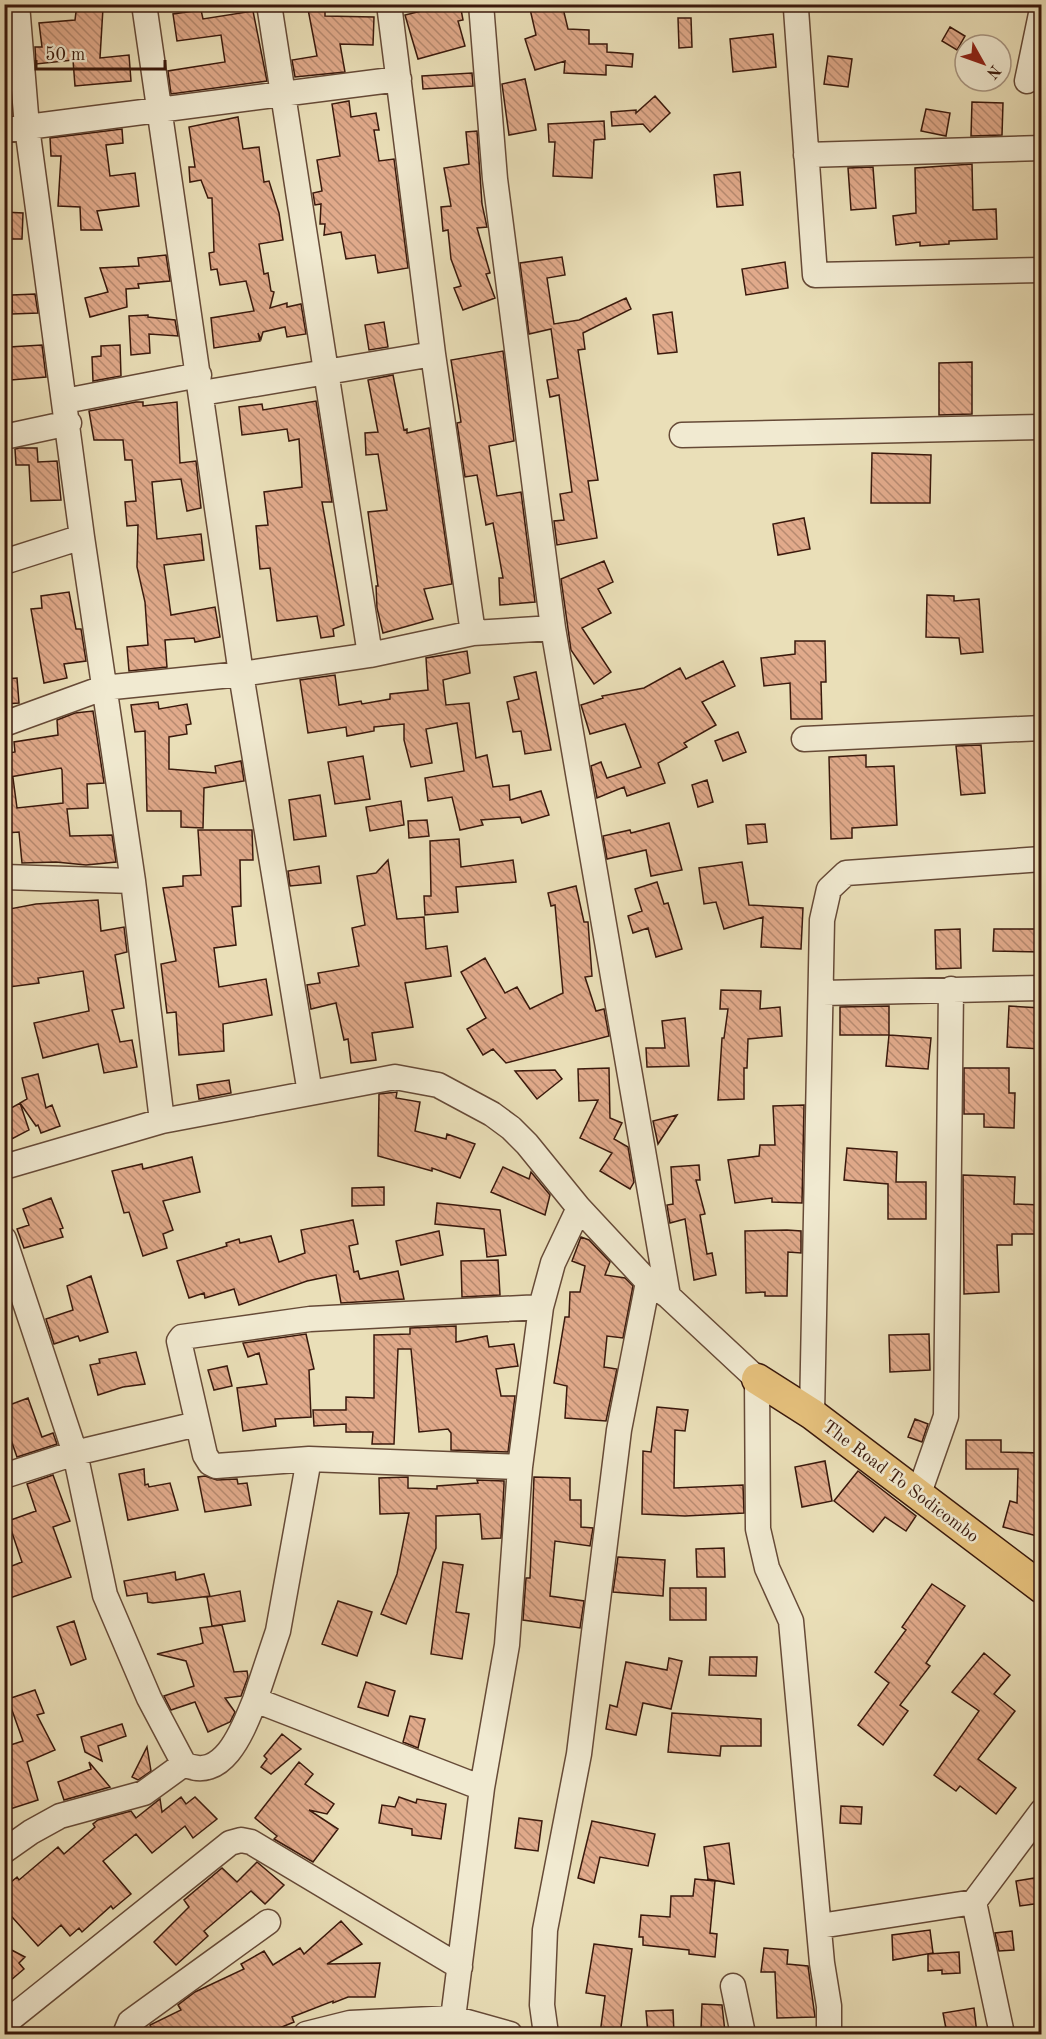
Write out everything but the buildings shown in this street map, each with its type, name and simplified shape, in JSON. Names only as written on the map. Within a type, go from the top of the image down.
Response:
[{"type":"main road","name":"The Road To Sodicombo","points":[[758,1379],[813,1414],[1041,1588]]},
{"type":"street","points":[[17,4],[16,128],[67,412],[82,537],[133,881],[162,1121]]},
{"type":"street","points":[[144,4],[242,674],[310,1093]]},
{"type":"street","points":[[269,4],[370,655]]},
{"type":"street","points":[[389,4],[433,354],[473,633]]},
{"type":"street","points":[[481,4],[495,179],[553,628],[668,1296]]},
{"type":"street","points":[[796,9],[814,275],[1041,270]]},
{"type":"street","points":[[1027,81],[1041,9]]},
{"type":"street","points":[[16,128],[399,79]]},
{"type":"street","points":[[806,155],[1041,148]]},
{"type":"street","points":[[4,437],[67,412],[201,384],[326,373],[433,354]]},
{"type":"street","points":[[682,435],[1041,427]]},
{"type":"street","points":[[4,562],[82,537]]},
{"type":"street","points":[[4,724],[104,688],[242,674],[370,655],[473,633],[553,628]]},
{"type":"street","points":[[804,739],[1041,728]]},
{"type":"street","points":[[813,1414],[823,993],[822,920],[829,889],[846,873],[1041,859]]},
{"type":"street","points":[[4,877],[133,881]]},
{"type":"street","points":[[823,993],[1041,988]]},
{"type":"street","points":[[919,1493],[946,1416],[951,989]]},
{"type":"street","points":[[4,1167],[162,1121],[310,1093],[395,1077],[438,1085],[492,1114],[511,1128],[527,1144],[579,1208],[648,1282],[668,1296],[758,1379],[758,1529],[767,1568],[791,1621],[823,1975],[829,2006],[829,2034]]},
{"type":"street","points":[[452,2026],[482,1788],[507,1645],[520,1467],[541,1307],[553,1263],[579,1208]]},
{"type":"street","points":[[4,1239],[75,1453],[105,1595],[148,1698],[184,1764],[201,1768],[220,1760],[242,1734],[278,1631],[309,1459]]},
{"type":"street","points":[[546,2034],[542,2005],[545,1930],[579,1754],[619,1430],[648,1282]]},
{"type":"street","points":[[520,1467],[309,1459],[216,1466],[205,1455],[178,1346],[182,1337],[310,1319],[541,1307]]},
{"type":"street","points":[[4,1476],[75,1453],[197,1424]]},
{"type":"street","points":[[255,1700],[482,1788]]},
{"type":"street","points":[[4,1851],[54,1819],[144,1793],[184,1764]]},
{"type":"street","points":[[820,1926],[974,1902],[1041,1811]]},
{"type":"street","points":[[4,2024],[230,1843],[241,1840],[251,1842],[459,1967]]},
{"type":"street","points":[[974,1902],[1002,2034]]},
{"type":"street","points":[[126,2034],[130,2022],[268,1922]]},
{"type":"street","points":[[733,1986],[743,2034]]},
{"type":"street","points":[[306,2034],[350,2023],[452,2026],[510,2034]]}]
